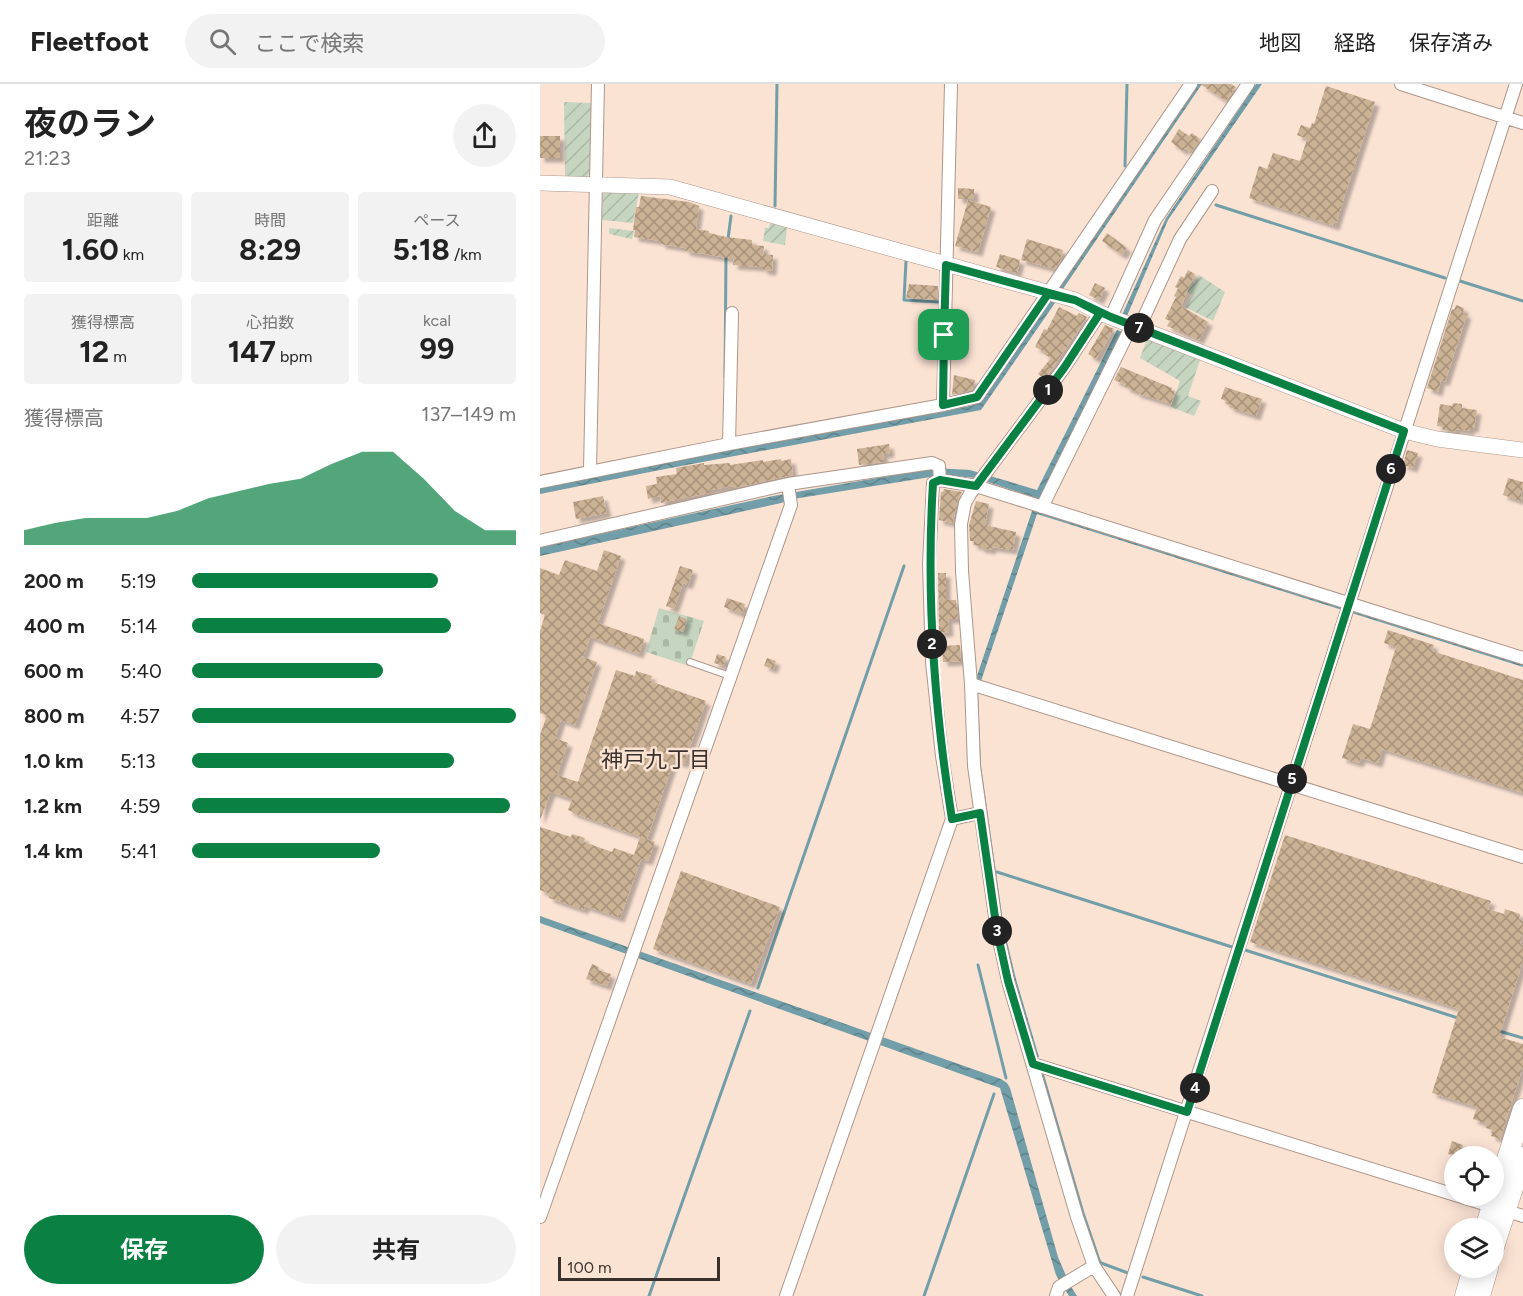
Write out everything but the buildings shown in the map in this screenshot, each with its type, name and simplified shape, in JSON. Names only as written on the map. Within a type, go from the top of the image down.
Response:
[{"type":"main road","points":[[1506,1211],[1523,1108]]},
{"type":"main road","points":[[1506,1211],[1523,1157]]},
{"type":"main road","points":[[1465,1296],[1470,1278]]},
{"type":"main road","points":[[1480,1296],[1485,1278]]},
{"type":"street","points":[[590,470],[598,84]]},
{"type":"street","points":[[943,405],[951,84]]},
{"type":"street","points":[[540,482],[590,470],[977,397],[1191,84]]},
{"type":"street","points":[[1114,1296],[1094,1266],[1077,1217],[1008,981],[997,931],[974,766],[971,684],[960,540],[965,503],[977,484],[1106,315],[1155,220],[1248,84]]},
{"type":"street","points":[[1401,84],[1523,123]]},
{"type":"street","points":[[1127,1296],[1516,84]]},
{"type":"street","points":[[540,183],[670,187],[1075,300],[1106,315],[1404,431],[1437,439],[1523,450]]},
{"type":"street","points":[[1042,507],[1180,239],[1212,191]]},
{"type":"street","points":[[729,444],[732,314]]},
{"type":"street","points":[[540,541],[932,463],[939,475],[977,484],[1347,608],[1523,658]]},
{"type":"street","points":[[786,1296],[952,819],[938,719],[931,622],[929,564],[932,493],[933,483],[939,475]]},
{"type":"street","points":[[540,1217],[731,676],[789,492]]},
{"type":"street","points":[[971,684],[1290,786],[1523,857]]},
{"type":"street","points":[[952,819],[980,813]]},
{"type":"street","points":[[1033,1064],[1506,1211]]},
{"type":"street","points":[[1062,1287],[1094,1266]]},
{"type":"lane","points":[[690,662],[731,676]]},
{"type":"green space","points":[[564,102],[591,103],[590,173],[587,177],[565,176]]},
{"type":"green space","points":[[605,191],[639,192],[633,223],[602,220]]},
{"type":"green space","points":[[770,223],[787,228],[785,245],[763,241],[765,228],[769,228]]},
{"type":"green space","points":[[609,228],[634,231],[632,239],[609,234]]},
{"type":"green space","points":[[1199,275],[1225,292],[1213,321],[1185,307],[1192,295],[1184,290],[1189,280],[1194,283]]},
{"type":"green space","points":[[1147,339],[1200,360],[1188,396],[1201,401],[1194,416],[1171,407],[1180,381],[1140,358]]},
{"type":"green space","points":[[659,608],[704,621],[689,666],[646,652]]},
{"type":"water","points":[[1198,84],[1202,84],[1063,289],[1059,288]]},
{"type":"water","points":[[1256,84],[1262,84],[1168,220],[1127,316],[1122,315],[1166,218]]},
{"type":"water","points":[[1050,301],[1055,303],[981,410],[540,494],[540,488],[652,464],[974,405],[981,399]]},
{"type":"water","points":[[1117,330],[1123,332],[1039,499],[976,478],[943,475],[793,499],[540,556],[540,547],[773,496],[935,468],[970,470],[1037,490]]},
{"type":"water","points":[[1033,508],[1523,663],[1523,667],[1037,514],[981,681],[976,679]]},
{"type":"water","points":[[975,693],[978,693],[981,766],[1004,929],[1039,1057],[1036,1058],[1001,929],[978,767]]},
{"type":"water","points":[[540,916],[1007,1083],[1058,1257],[1077,1296],[1069,1296],[1056,1275],[1000,1088],[540,923]]},
{"type":"waterway","points":[[775,206],[777,84]]},
{"type":"waterway","points":[[1125,166],[1127,84]]},
{"type":"waterway","points":[[1216,205],[1445,278]]},
{"type":"waterway","points":[[728,239],[731,216]]},
{"type":"waterway","points":[[725,377],[726,255]]},
{"type":"waterway","points":[[906,261],[904,300],[939,302]]},
{"type":"waterway","points":[[1460,281],[1523,301]]},
{"type":"waterway","points":[[758,988],[904,566]]},
{"type":"waterway","points":[[997,872],[1232,947]]},
{"type":"waterway","points":[[1245,950],[1458,1018]]},
{"type":"waterway","points":[[978,965],[1006,1078]]},
{"type":"waterway","points":[[649,1296],[750,1011]]},
{"type":"waterway","points":[[1499,1031],[1523,1038]]},
{"type":"waterway","points":[[1042,1073],[1099,1260],[1101,1263],[1128,1273]]},
{"type":"waterway","points":[[924,1296],[994,1094]]},
{"type":"waterway","points":[[1143,1277],[1202,1296]]},
{"type":"district","name":"神戸九丁目","points":[[656,759]]},
{"type":"route","points":[[944,335],[943,405],[977,397],[1048,294],[1075,300],[1100,313],[1404,431],[1187,1112],[1033,1064],[1008,981],[997,931],[980,813],[952,819],[942,756],[932,662],[929,564],[933,483],[940,480],[976,486],[1064,368],[1100,313],[1075,300],[946,265],[944,335]]}]
